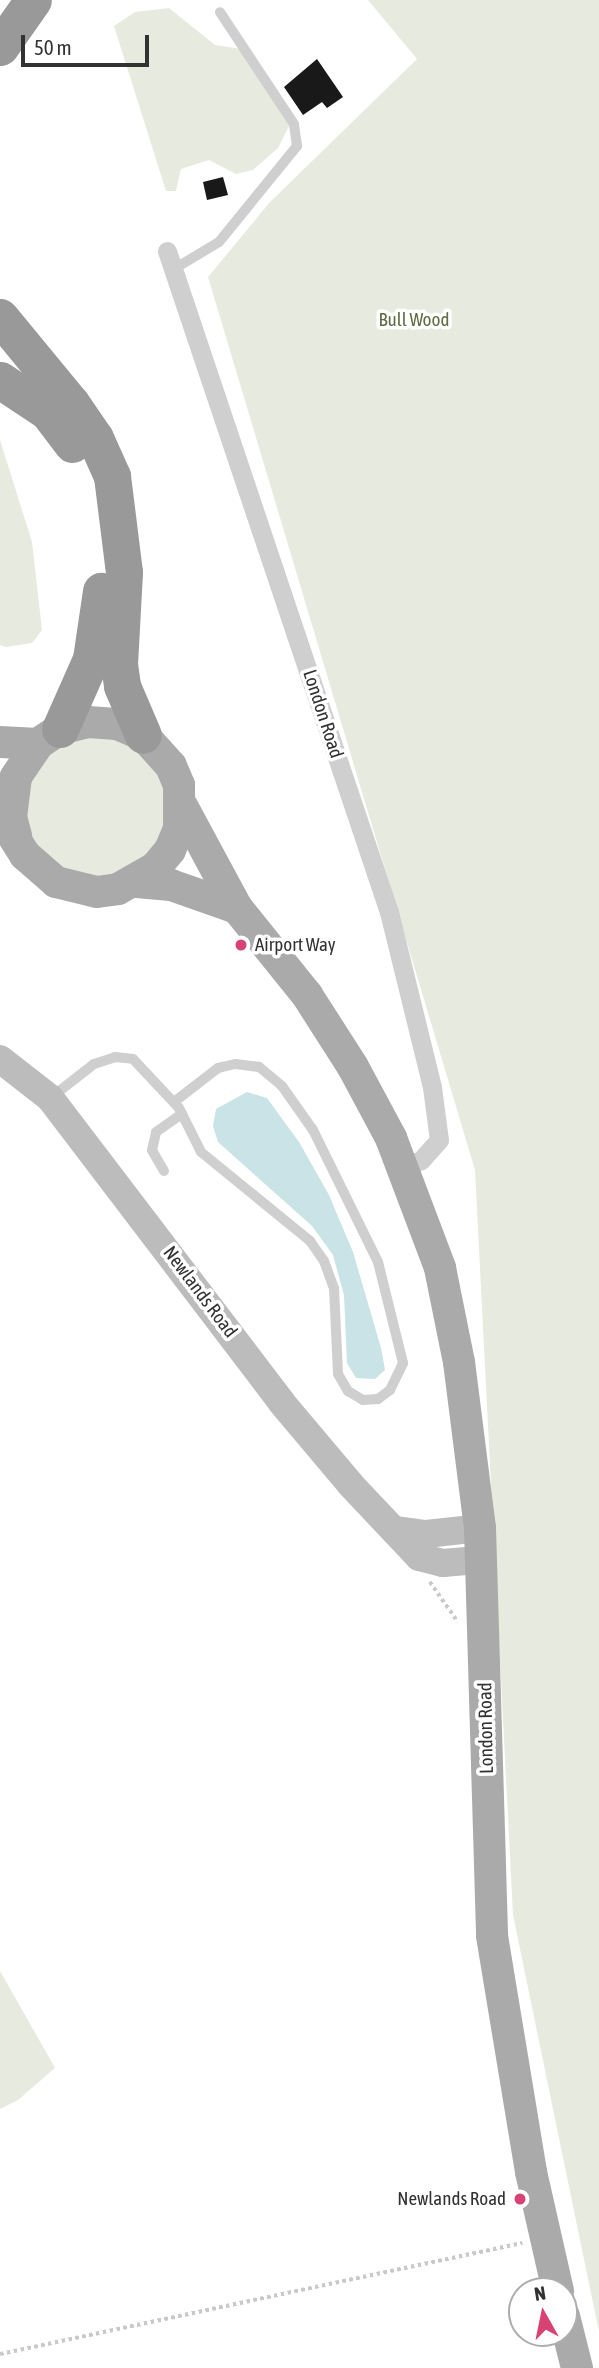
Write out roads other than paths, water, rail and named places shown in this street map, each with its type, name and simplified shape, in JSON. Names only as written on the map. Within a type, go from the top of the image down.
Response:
[{"type":"highway","points":[[0,47],[33,0]]},
{"type":"highway","points":[[0,317],[71,403],[95,438],[112,476],[124,572],[119,664],[122,686],[143,735]]},
{"type":"highway","points":[[0,380],[48,412],[73,445],[98,510],[103,559],[92,659],[49,737]]},
{"type":"main road","points":[[0,742],[49,737],[88,722],[117,724],[143,735],[171,766],[182,806],[170,850],[137,882]]},
{"type":"main road","points":[[49,737],[16,777],[8,826],[39,870],[76,890],[97,892],[137,882],[171,885],[237,908]]},
{"type":"main road","name":"London Road","points":[[182,806],[237,908],[331,1031],[391,1138],[440,1268],[451,1317],[480,1528],[492,1936],[544,2238],[554,2277]]},
{"type":"main road","points":[[572,2347],[577,2368]]},
{"type":"street","name":"London Road","points":[[171,260],[389,912],[417,1022],[439,1140],[421,1160],[403,1168]]},
{"type":"street","name":"Newlands Road","points":[[0,1059],[50,1098],[282,1403],[351,1485],[419,1557],[443,1563],[481,1560]]},
{"type":"street","points":[[396,1530],[426,1534],[480,1528]]},
{"type":"lane","points":[[171,260],[219,242],[297,146],[294,124],[220,12]]},
{"type":"lane","points":[[50,1098],[94,1064],[116,1057],[133,1059],[174,1102],[201,1152],[310,1241],[324,1261],[334,1288],[338,1374],[348,1391],[363,1399],[378,1399],[390,1390],[403,1363],[378,1262],[313,1130],[282,1086],[259,1067],[235,1064],[218,1068],[174,1102]]},
{"type":"lane","points":[[164,1171],[152,1150],[156,1132],[182,1114]]},
{"type":"water","points":[[247,1092],[267,1098],[299,1142],[329,1195],[353,1252],[381,1348],[385,1370],[375,1379],[356,1378],[347,1363],[344,1295],[333,1255],[312,1226],[218,1142],[213,1126],[216,1109]]},
{"type":"place","name":"Airport Way","points":[[241,945]]},
{"type":"place","name":"Newlands Road","points":[[520,2199]]},
{"type":"park label","name":"Bull Wood","points":[[414,320]]}]
